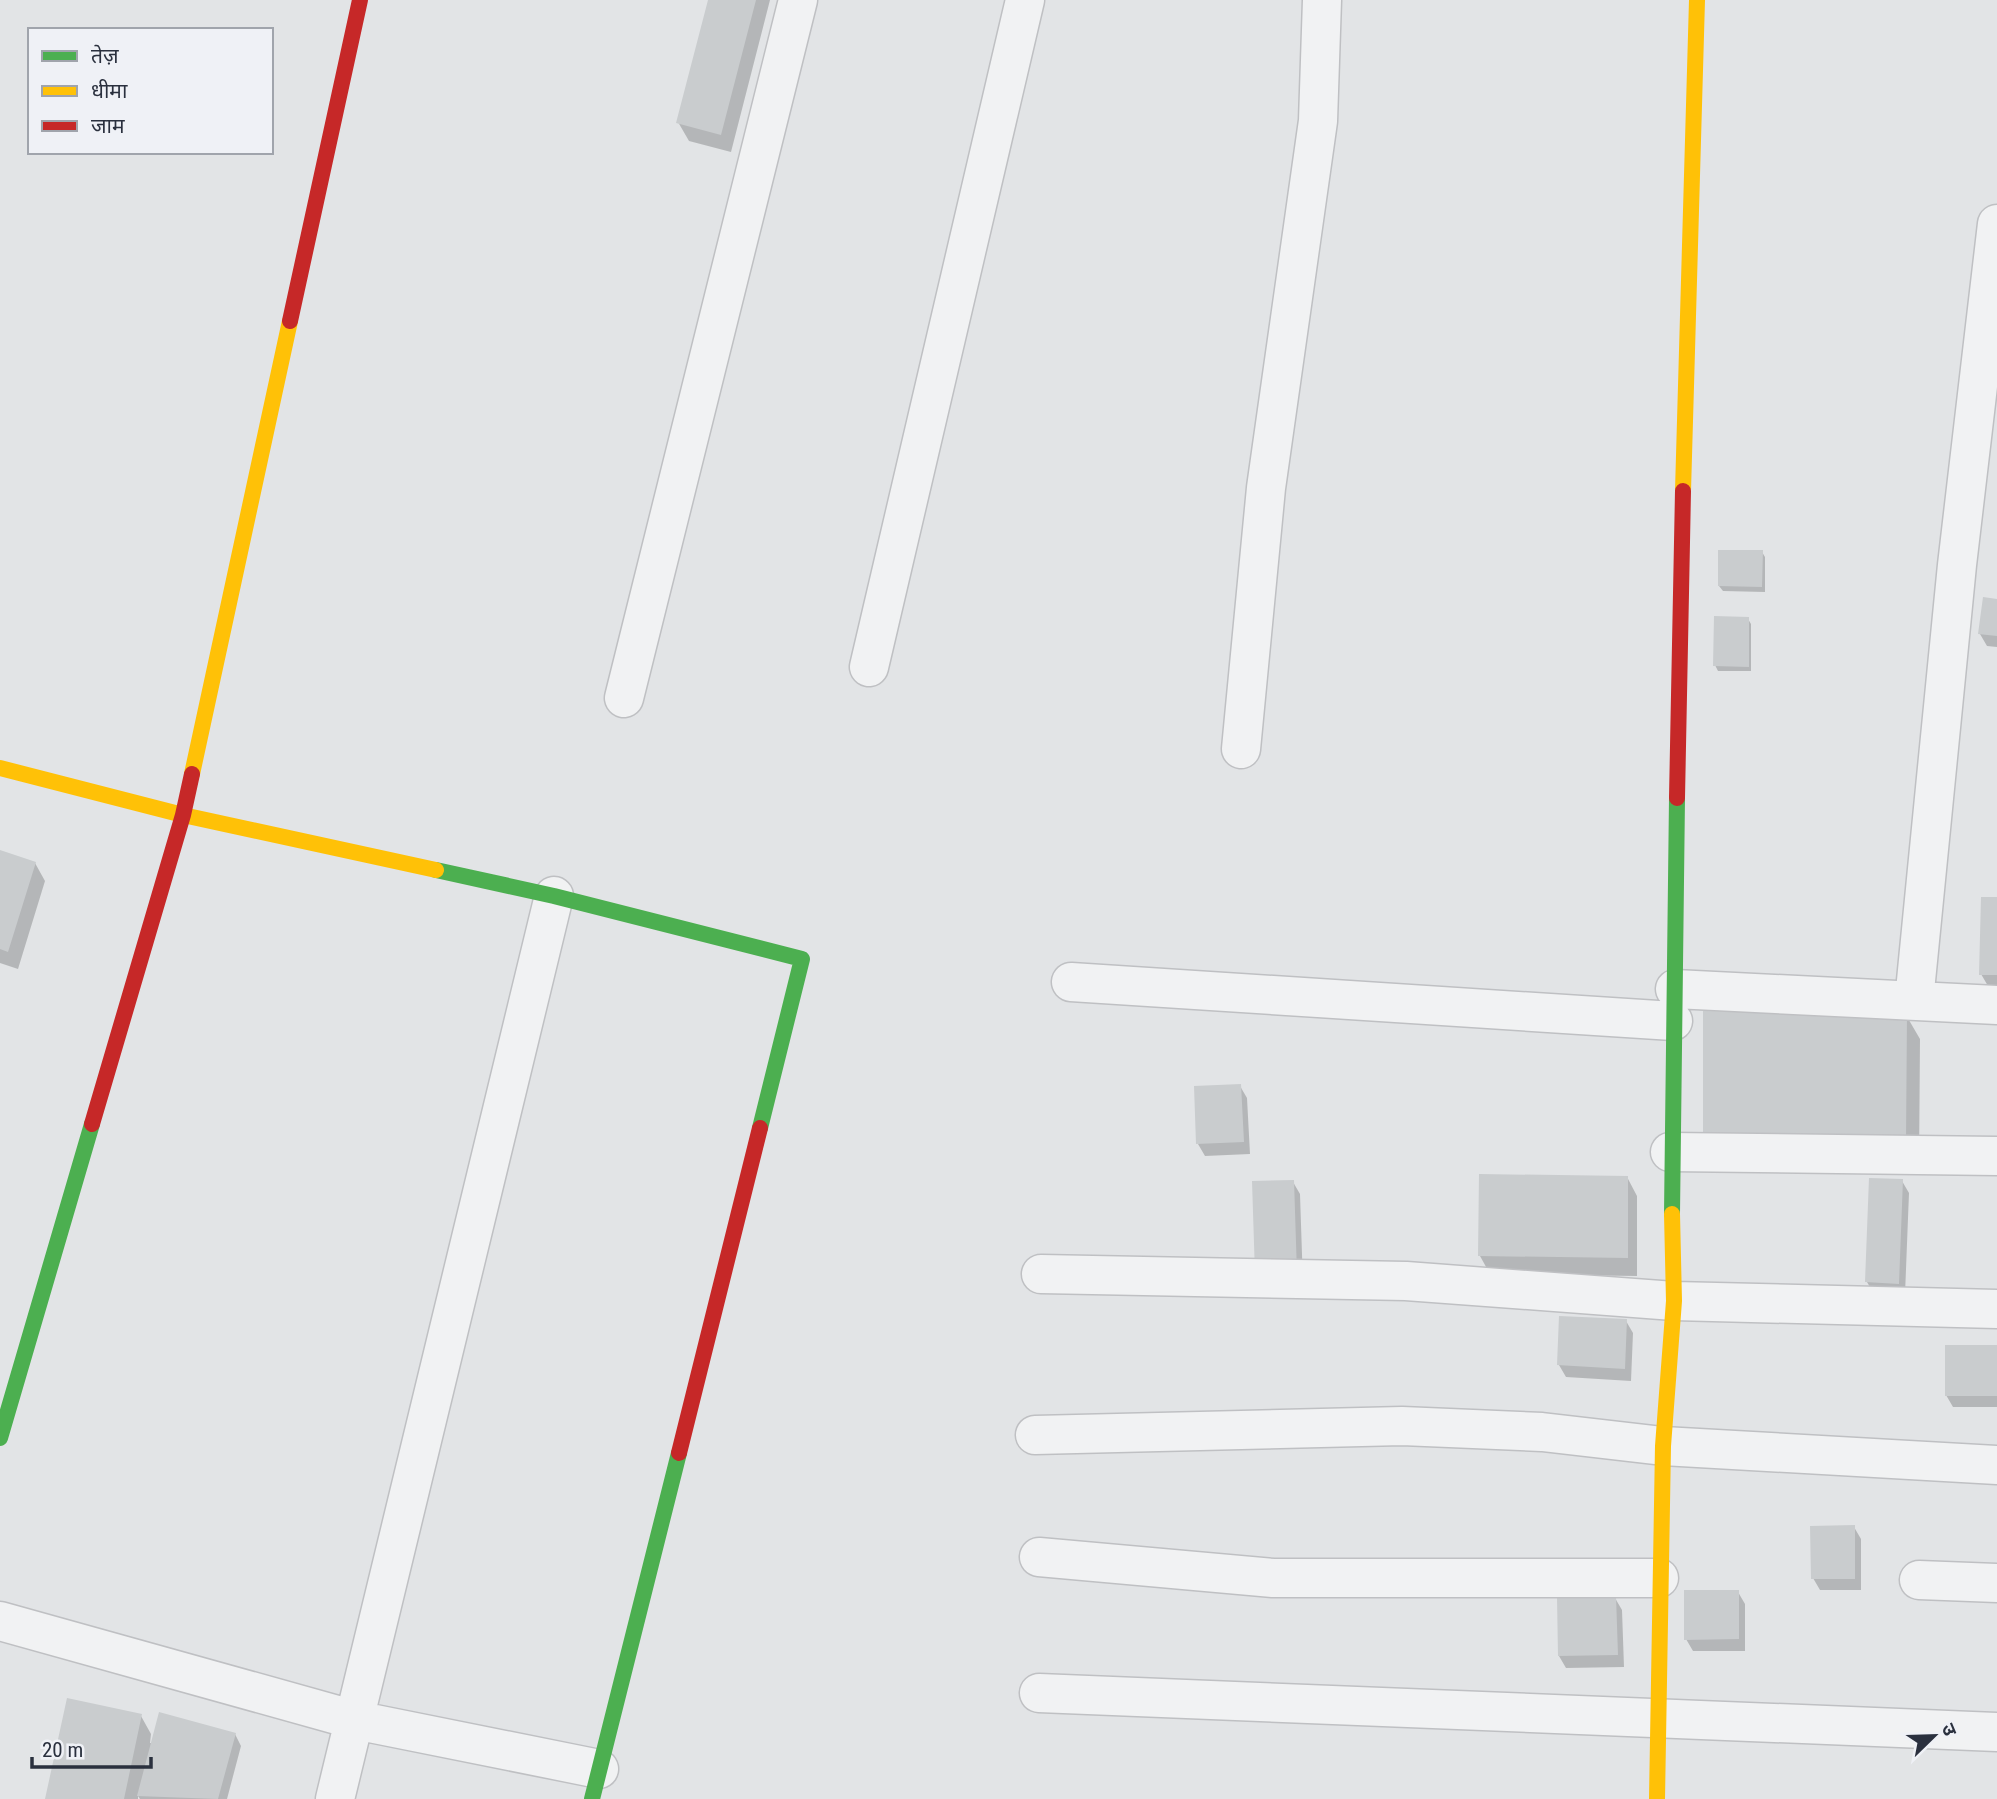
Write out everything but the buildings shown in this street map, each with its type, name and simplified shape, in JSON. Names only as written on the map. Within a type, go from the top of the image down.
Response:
[{"type":"street","points":[[0,1438],[183,815],[360,0]]},
{"type":"street","points":[[624,698],[798,0]]},
{"type":"street","points":[[869,667],[1025,0]]},
{"type":"street","points":[[1241,749],[1266,488],[1318,121],[1322,0]]},
{"type":"street","points":[[1657,1799],[1663,1446],[1674,1301],[1670,1152],[1682,515],[1696,0]]},
{"type":"street","points":[[1914,1001],[1957,565],[1997,224]]},
{"type":"street","points":[[0,768],[183,815],[554,896],[802,959],[596,1784],[0,1621]]},
{"type":"street","points":[[335,1799],[554,896]]},
{"type":"street","points":[[1071,982],[1674,1005],[1914,1001],[1997,1005]]},
{"type":"street","points":[[1670,1152],[1997,1156]]},
{"type":"street","points":[[1041,1274],[1406,1281],[1674,1301],[1997,1309]]},
{"type":"street","points":[[1035,1435],[1402,1426],[1542,1432],[1663,1446],[1997,1465]]},
{"type":"street","points":[[1039,1557],[1273,1578],[1659,1578]]},
{"type":"street","points":[[1919,1580],[1997,1583]]},
{"type":"street","points":[[1039,1693],[1192,1702],[1287,1702],[1660,1721],[1997,1732]]},
{"type":"traffic: fast","points":[[1672,1214],[1677,798]]},
{"type":"traffic: fast","points":[[436,870],[554,896],[802,959],[760,1128]]},
{"type":"traffic: fast","points":[[0,1438],[92,1124]]},
{"type":"traffic: fast","points":[[592,1799],[679,1453]]},
{"type":"traffic: slow","points":[[1683,491],[1697,0]]},
{"type":"traffic: slow","points":[[192,774],[290,321]]},
{"type":"traffic: slow","points":[[0,768],[183,815],[436,870]]},
{"type":"traffic: slow","points":[[1657,1799],[1663,1446],[1674,1301],[1672,1214]]},
{"type":"traffic: jam","points":[[290,321],[360,0]]},
{"type":"traffic: jam","points":[[1677,798],[1683,491]]},
{"type":"traffic: jam","points":[[92,1124],[183,815],[192,774]]},
{"type":"traffic: jam","points":[[679,1453],[760,1128]]}]
